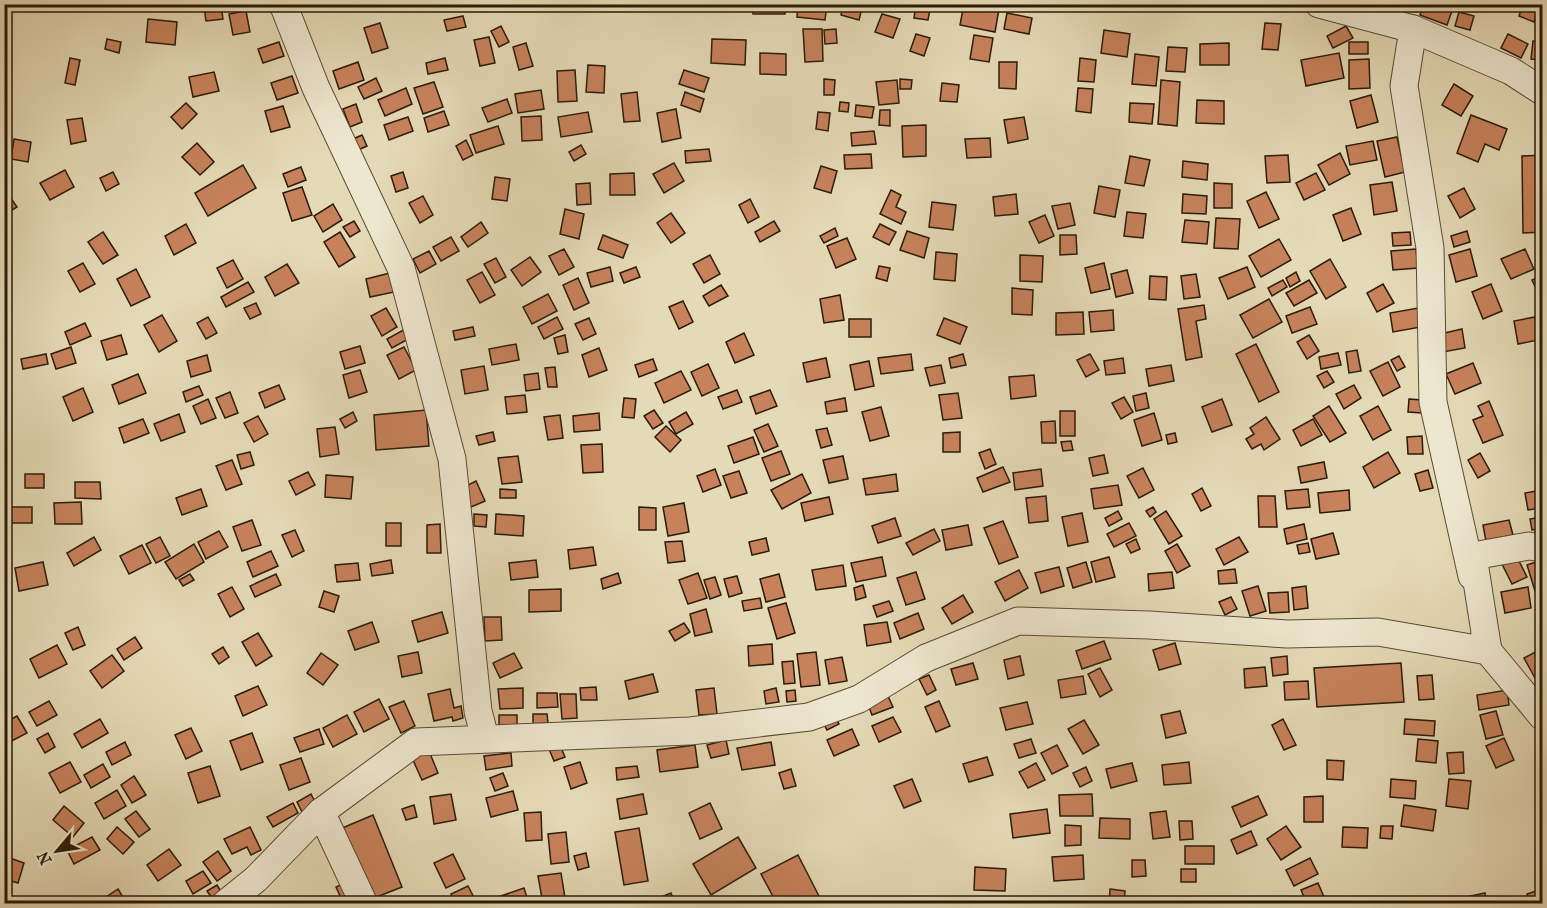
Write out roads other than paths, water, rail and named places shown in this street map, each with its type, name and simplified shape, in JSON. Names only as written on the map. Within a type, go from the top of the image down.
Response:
[{"type":"street","points":[[284,4],[316,88],[401,268],[453,459],[478,711],[485,738]]},
{"type":"street","points":[[1318,4],[1366,10],[1511,71],[1542,91]]},
{"type":"street","points":[[1413,29],[1404,86],[1430,248],[1432,402],[1488,651],[1542,716]]},
{"type":"street","points":[[1488,651],[1473,556],[1529,546],[1542,548]]},
{"type":"street","points":[[225,903],[256,879],[321,812],[416,742],[690,731],[809,717],[859,699],[926,658],[1018,621],[1149,625],[1287,634],[1378,632],[1488,651]]},
{"type":"street","points":[[321,812],[364,903]]}]
